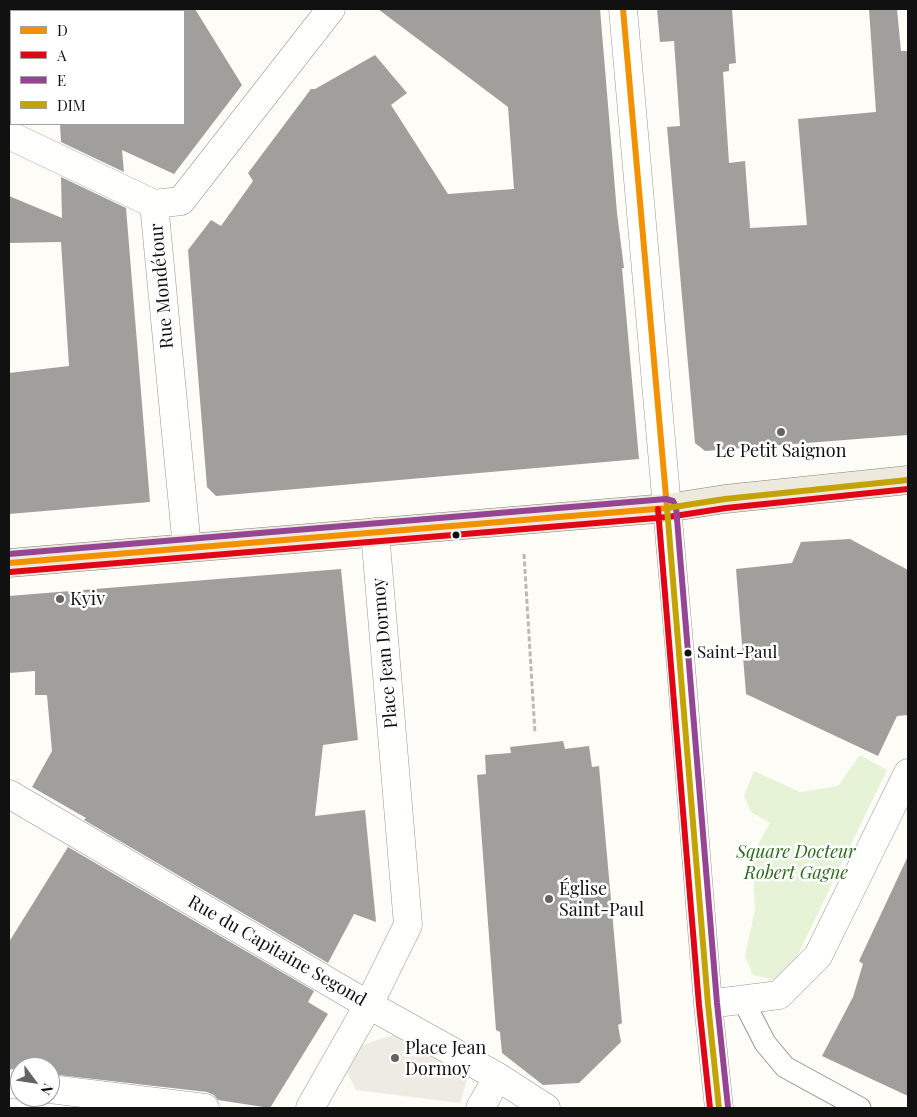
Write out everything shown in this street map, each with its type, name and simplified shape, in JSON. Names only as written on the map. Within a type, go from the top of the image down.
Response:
[{"type":"main road","points":[[9,563],[667,508],[725,499],[908,480]]},
{"type":"street","name":"Rue Mondétour","points":[[187,548],[154,204],[181,202],[331,9]]},
{"type":"street","points":[[623,9],[708,1004],[719,1108]]},
{"type":"street","points":[[9,135],[154,204]]},
{"type":"street","name":"Place Jean Dormoy","points":[[310,1108],[370,1004],[408,925],[375,532]]},
{"type":"street","points":[[708,1004],[779,995],[818,956],[908,773]]},
{"type":"street","name":"Rue du Capitaine Segond","points":[[9,794],[498,1077],[546,1108]]},
{"type":"street","points":[[480,1108],[498,1077]]},
{"type":"street","points":[[60,1090],[205,1108]]},
{"type":"lane","points":[[742,1000],[765,1043],[785,1067],[860,1108]]},
{"type":"path","points":[[522,520],[535,733]]},
{"type":"green space","name":"Square Docteur Robert Gagne","points":[[860,755],[887,770],[790,971],[776,980],[753,975],[745,956],[755,910],[752,855],[770,823],[751,812],[744,796],[754,771],[800,792],[838,786]]},
{"type":"shaded area","name":"Place Jean Dormoy","points":[[396,1034],[468,1077],[460,1103],[356,1090],[346,1070],[360,1046]]},
{"type":"building","points":[[195,9],[242,85],[174,174],[122,150],[124,172],[61,142],[60,125],[185,125],[184,10]]},
{"type":"building","points":[[378,9],[600,9],[617,213],[624,268],[622,268],[639,459],[216,496],[207,487],[188,250],[211,220],[221,226],[253,181],[248,173],[311,89],[315,89],[375,55],[407,93],[391,105],[448,194],[514,189],[508,107]]},
{"type":"building","points":[[657,9],[732,9],[736,63],[729,64],[729,71],[723,72],[729,163],[745,161],[750,228],[807,225],[798,119],[876,112],[869,9],[897,9],[901,51],[908,51],[908,435],[705,451],[695,443],[667,127],[680,126],[674,41],[660,42]]},
{"type":"building","points":[[61,177],[126,208],[150,502],[9,514],[9,373],[69,366],[61,242],[9,243],[9,196],[62,218]]},
{"type":"building","points":[[850,539],[908,570],[908,715],[897,716],[878,756],[746,694],[736,569],[792,563],[801,542]]},
{"type":"building","points":[[341,569],[358,740],[323,745],[315,816],[365,810],[376,922],[354,914],[328,963],[84,820],[86,818],[32,787],[52,751],[47,695],[35,695],[35,671],[9,673],[9,596]]},
{"type":"building","name":"Église Saint-Paul","points":[[563,741],[565,749],[589,746],[592,767],[599,766],[622,1023],[618,1025],[621,1042],[579,1083],[543,1085],[502,1053],[500,1032],[496,1030],[477,775],[486,774],[485,755],[511,753],[510,747]]},
{"type":"building","points":[[68,847],[314,991],[308,1002],[328,1014],[270,1108],[218,1100],[214,1095],[207,1092],[60,1075],[60,1057],[10,1057],[9,1069],[9,942]]},
{"type":"building","points":[[908,856],[908,1096],[822,1056],[853,997],[863,964],[859,961]]},
{"type":"transit line","name":"D","points":[[623,9],[667,508]]},
{"type":"transit line","name":"DIM","points":[[719,1108],[708,1004],[667,508],[725,499],[908,480]]},
{"type":"transit line","name":"A","points":[[10,572],[668,517],[726,508],[908,489]]},
{"type":"transit line","name":"E","points":[[9,554],[666,499],[673,501],[676,507],[717,1003],[728,1107]]},
{"type":"transit line","name":"D","points":[[9,563],[667,508]]},
{"type":"transit line","name":"A","points":[[658,509],[699,1005],[710,1108]]},
{"type":"place","name":"Le Petit Saignon","points":[[781,432]]},
{"type":"place","name":"Kyiv","points":[[60,599]]},
{"type":"place","name":"Saint-Paul","points":[[688,653]]},
{"type":"place","name":"Église Saint-Paul","points":[[549,899]]},
{"type":"place","name":"Place Jean Dormoy","points":[[395,1058]]}]
